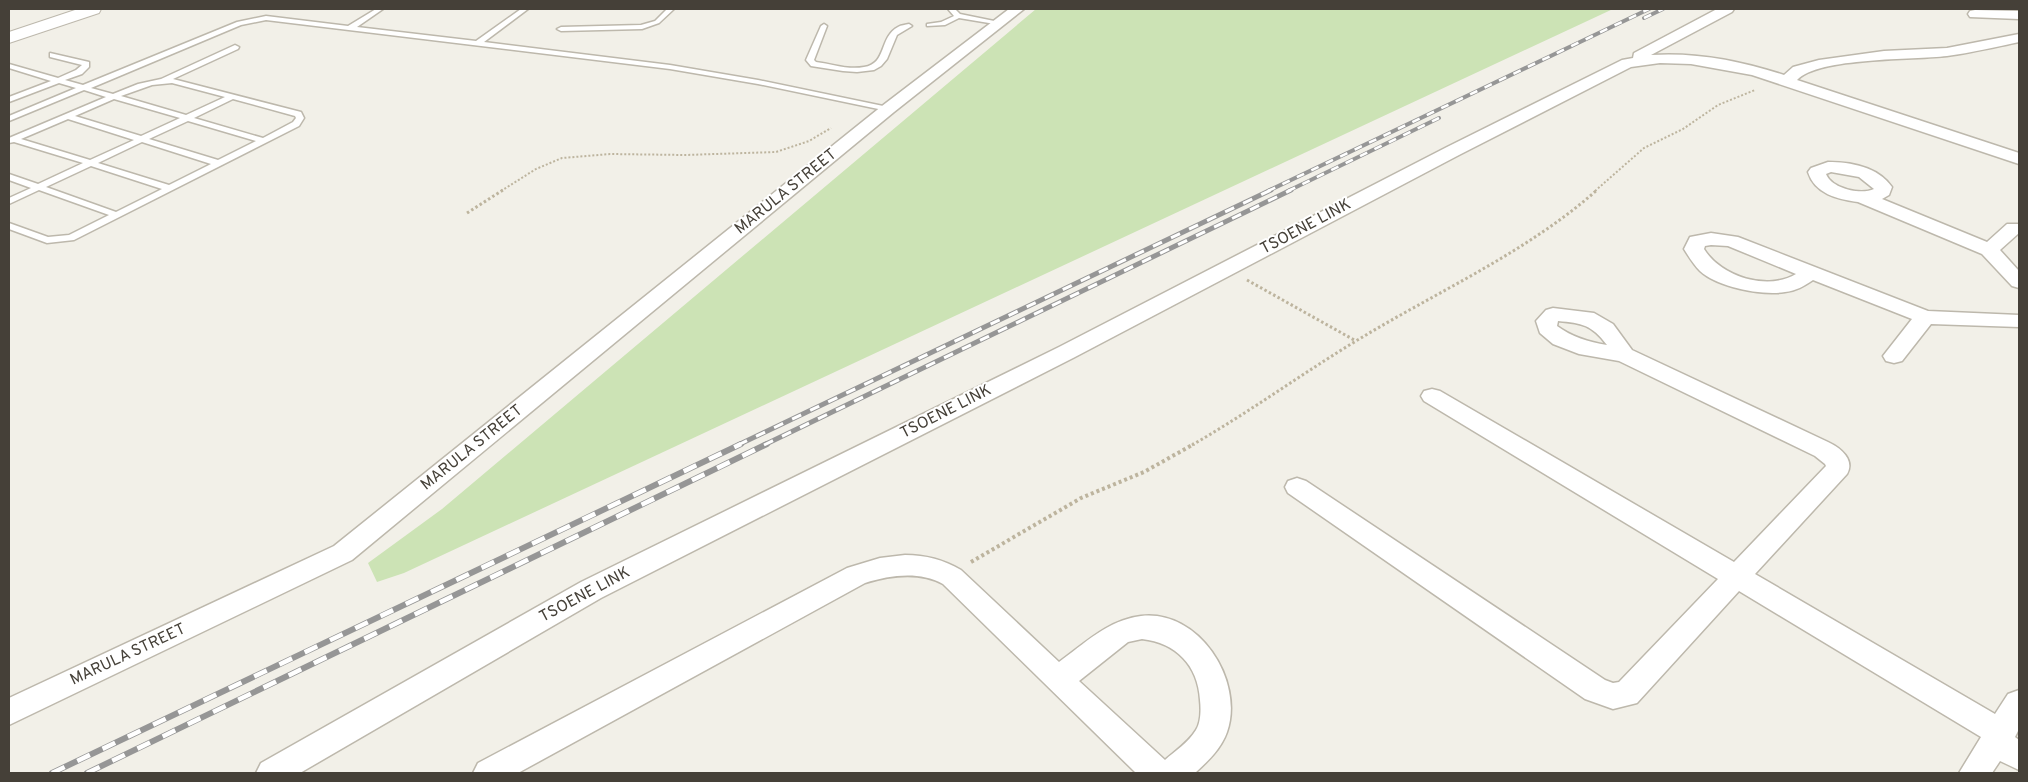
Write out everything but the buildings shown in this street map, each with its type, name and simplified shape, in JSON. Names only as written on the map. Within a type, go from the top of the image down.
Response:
[{"type":"street","points":[[9,38],[93,9]]},
{"type":"street","name":"MARULA STREET","points":[[9,712],[343,553],[888,109],[1017,9]]},
{"type":"street","name":"TSOENE LINK","points":[[272,773],[590,590],[1067,352],[1453,151],[1627,63],[1727,9]]},
{"type":"street","points":[[1969,12],[2019,14]]},
{"type":"street","points":[[9,21],[26,15]]},
{"type":"street","points":[[1787,81],[1798,70],[1818,64],[1884,55],[1947,52],[2019,38]]},
{"type":"street","name":"TSOENE LINK","points":[[1627,63],[1647,59],[1682,58],[1724,64],[1787,81],[2019,159]]},
{"type":"street","points":[[1862,197],[1989,250],[2019,282]]},
{"type":"street","points":[[1989,250],[2014,228]]},
{"type":"street","points":[[1811,273],[1788,286],[1766,287],[1740,282],[1710,269],[1699,259],[1694,249],[1697,242],[1711,238],[1731,241],[1925,317],[2019,321]]},
{"type":"street","points":[[1894,356],[1925,317]]},
{"type":"street","points":[[1297,488],[1595,690],[1605,695],[1617,697],[1630,692],[1838,468],[1837,461],[1831,454],[1816,446],[1624,355]]},
{"type":"street","points":[[1432,396],[1737,575],[2005,743]]},
{"type":"street","points":[[488,773],[856,575],[885,567],[911,565],[931,567],[948,574],[1157,773]]},
{"type":"street","points":[[1059,679],[1120,633],[1127,630],[1135,628],[1161,628],[1182,638],[1198,656],[1208,672],[1216,698],[1216,709],[1211,733],[1206,742],[1173,773]]},
{"type":"street","points":[[1975,773],[2005,743],[2019,703]]},
{"type":"lane","points":[[9,119],[250,20],[272,9]]},
{"type":"lane","points":[[350,28],[380,9]]},
{"type":"lane","points":[[477,44],[525,9]]},
{"type":"lane","points":[[561,29],[642,27],[657,22],[671,9]]},
{"type":"lane","points":[[951,9],[958,16],[1001,23]]},
{"type":"lane","points":[[929,25],[944,24],[958,16]]},
{"type":"lane","points":[[250,20],[279,18],[670,67],[758,82],[888,109]]},
{"type":"lane","points":[[824,26],[810,60],[814,64],[856,70],[874,68],[880,64],[885,58],[891,36],[898,28],[909,26]]},
{"type":"lane","points":[[11,140],[114,96],[148,83],[162,80],[235,47]]},
{"type":"lane","points":[[9,100],[79,72],[86,64],[53,55]]},
{"type":"lane","points":[[9,66],[262,140]]},
{"type":"lane","points":[[9,226],[47,240],[71,238],[296,124],[300,118],[298,114],[162,80]]},
{"type":"lane","points":[[9,202],[232,97]]},
{"type":"lane","points":[[67,116],[218,163]]},
{"type":"lane","points":[[11,140],[169,188]]},
{"type":"lane","points":[[9,177],[117,215]]},
{"type":"path","points":[[948,574],[1081,498],[1144,472],[1209,435],[1356,341],[1516,249],[1581,204],[1644,148],[1683,129],[1718,104],[1749,92],[1787,81]]},
{"type":"path","points":[[467,213],[536,169],[562,158],[610,154],[685,155],[776,152],[809,141],[832,127]]},
{"type":"path","points":[[1227,268],[1356,341]]},
{"type":"green space","points":[[1036,9],[1613,9],[404,573],[377,582],[368,563],[442,509]]},
{"type":"railway","points":[[1268,191],[1649,9]]},
{"type":"railway","points":[[1644,18],[1663,9]]},
{"type":"railway","points":[[1288,191],[1439,118]]},
{"type":"railway","points":[[738,445],[1271,190]]},
{"type":"railway","points":[[764,445],[1291,190]]},
{"type":"railway","points":[[52,773],[741,444]]},
{"type":"railway","points":[[87,773],[767,444]]}]
